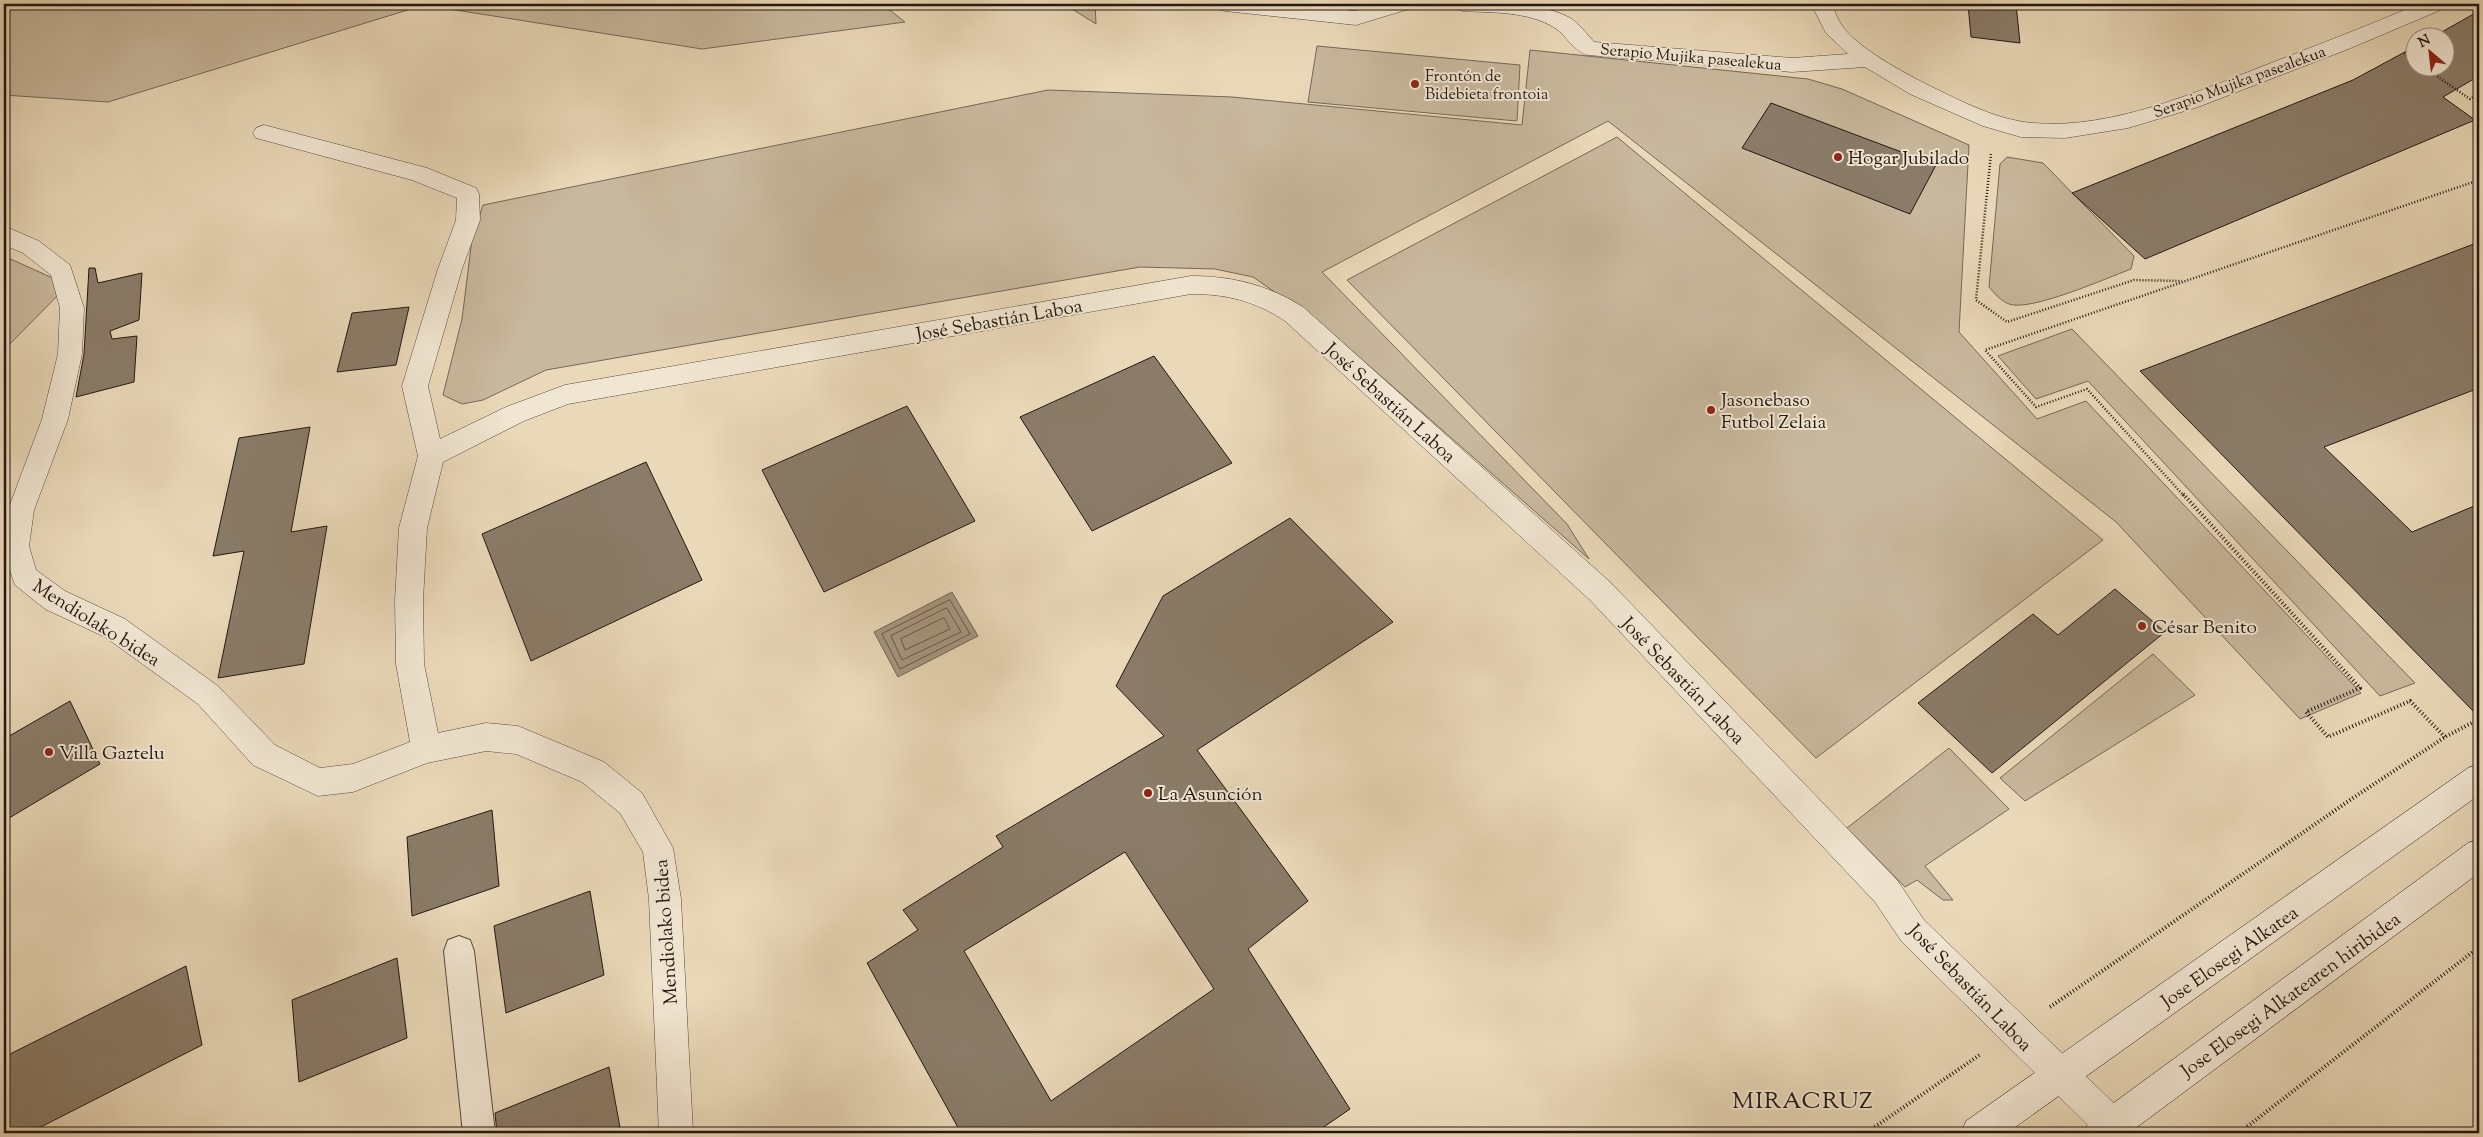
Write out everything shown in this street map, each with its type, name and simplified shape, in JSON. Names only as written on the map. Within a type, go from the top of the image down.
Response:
[{"type":"street","points":[[1225,4],[1356,18],[1402,4]]},
{"type":"street","name":"Serapio Mujika pasealekua","points":[[1463,4],[1538,11],[1564,24],[1588,48],[1792,65],[1871,60]]},
{"type":"street","name":"Serapio Mujika pasealekua","points":[[1822,4],[1835,30],[1871,60],[1909,84],[1944,102],[1994,121],[2034,131],[2088,129],[2164,110],[2229,88],[2372,32],[2436,4]]},
{"type":"street","points":[[264,133],[419,174],[468,194],[468,220],[450,270],[415,386],[431,456],[413,528],[409,600],[410,664],[426,749]]},
{"type":"street","name":"Mendiolako bidea","points":[[4,235],[31,247],[62,272],[72,308],[70,354],[55,418],[21,510],[15,546],[25,577],[55,600],[115,628],[208,695],[264,755],[318,782],[353,778],[426,749],[486,736],[518,740],[593,772],[631,803],[658,848],[665,899],[676,1133]]},
{"type":"street","name":"José Sebastián Laboa","points":[[431,456],[515,414],[565,395],[612,385],[1191,285],[1236,287],[1257,292],[1277,302],[1294,314],[1600,591],[1886,891],[1913,931],[2060,1076],[2107,1129]]},
{"type":"street","name":"Jose Elosegi Alkatea","points":[[1978,1133],[2479,778]]},
{"type":"street","name":"Jose Elosegi Alkatearen hiribidea","points":[[2107,1129],[2479,854]]},
{"type":"lane","points":[[459,951],[479,1133]]},
{"type":"path","points":[[2439,78],[2470,98],[2479,94]]},
{"type":"path","points":[[1994,121],[1976,300],[2007,322],[2134,280],[2185,281]]},
{"type":"path","points":[[2445,737],[2410,701],[2328,738],[2306,712],[2360,688],[2087,389],[2036,407],[1984,350],[2479,180]]},
{"type":"path","points":[[2014,1032],[2445,737],[2479,719]]},
{"type":"path","points":[[2239,1133],[2479,947]]},
{"type":"path","points":[[1866,1133],[1983,1053],[1977,1046]]},
{"type":"shaded area","points":[[4,4],[882,4],[905,22],[702,49],[424,5],[108,102],[4,95]]},
{"type":"shaded area","points":[[1064,4],[1095,4],[1096,24]]},
{"type":"shaded area","name":"Frontón de Bidebieta frontoia","points":[[1317,46],[1520,65],[1517,121],[1308,102]]},
{"type":"shaded area","points":[[1530,50],[1808,79],[1842,89],[1969,145],[1959,332],[2037,419],[2086,401],[2361,693],[2300,719],[2116,522],[1608,121],[1322,272],[1567,524],[1589,559],[1325,327],[1253,277],[1215,269],[1140,267],[546,370],[483,400],[462,404],[443,395],[462,319],[472,239],[483,205],[1048,90],[1232,97],[1522,125]]},
{"type":"shaded area","name":"Jasonebaso Futbol Zelaia","points":[[1617,137],[2103,540],[1816,758],[1347,280]]},
{"type":"shaded area","points":[[2007,157],[2043,163],[2134,256],[2131,269],[2069,293],[2034,303],[2009,304],[1998,297],[1989,287],[2000,164]]},
{"type":"shaded area","points":[[4,256],[68,285],[4,350]]},
{"type":"shaded area","points":[[2072,329],[2415,683],[2380,696],[2088,381],[2036,399],[1998,356]]},
{"type":"shaded area","points":[[2153,654],[2195,695],[2025,801],[2000,778]]},
{"type":"shaded area","points":[[1949,748],[2009,809],[1925,866],[1953,900],[1943,900],[1917,880],[1905,887],[1847,828]]},
{"type":"water","points":[[952,592],[978,636],[898,677],[874,632]]},
{"type":"building","points":[[1968,4],[2016,4],[2020,43],[1971,37]]},
{"type":"building","points":[[2479,11],[2479,76],[2443,97],[2475,120],[2145,259],[2072,193],[2353,80],[2406,51],[2406,78],[2456,78],[2456,28],[2449,28]]},
{"type":"building","name":"Hogar Jubilado","points":[[1771,103],[1936,165],[1910,214],[1742,148]]},
{"type":"building","points":[[2479,242],[2479,388],[2324,447],[2412,532],[2479,504],[2479,717],[2140,371]]},
{"type":"building","points":[[89,268],[95,268],[98,283],[142,273],[139,320],[110,331],[112,339],[137,336],[134,382],[76,397],[84,354]]},
{"type":"building","points":[[409,307],[396,365],[337,372],[352,313]]},
{"type":"building","points":[[1154,356],[1232,463],[1092,531],[1020,417]]},
{"type":"building","points":[[907,406],[975,521],[824,592],[762,470]]},
{"type":"building","points":[[310,427],[291,532],[327,526],[304,664],[218,678],[244,551],[213,556],[239,438]]},
{"type":"building","points":[[646,462],[702,580],[531,661],[482,534]]},
{"type":"building","name":"La Asunción","points":[[1290,518],[1393,622],[1197,750],[1308,901],[1248,949],[1350,1109],[1315,1133],[961,1133],[867,963],[918,930],[903,910],[1003,847],[996,836],[1164,736],[1116,686],[1163,596]],"holes":[[[1125,852],[1214,989],[1051,1101],[964,951]]]},
{"type":"building","points":[[2115,589],[2165,632],[1992,773],[1918,703],[2033,614],[2058,635]]},
{"type":"building","name":"Villa Gaztelu","points":[[70,701],[100,764],[4,821],[4,739]]},
{"type":"building","points":[[492,810],[499,886],[412,916],[407,837]]},
{"type":"building","points":[[590,891],[604,975],[506,1013],[494,926]]},
{"type":"building","points":[[397,958],[407,1038],[299,1082],[292,1000]]},
{"type":"building","points":[[186,966],[202,1045],[29,1133],[4,1133],[4,1057]]},
{"type":"building","points":[[609,1067],[621,1133],[497,1133],[495,1113]]},
{"type":"place","name":"Frontón de Bidebieta frontoia","points":[[1415,84]]},
{"type":"place","name":"Hogar Jubilado","points":[[1838,157]]},
{"type":"place","name":"Jasonebaso Futbol Zelaia","points":[[1711,410]]},
{"type":"place","name":"César Benito","points":[[2142,626]]},
{"type":"place","name":"Villa Gaztelu","points":[[49,752]]},
{"type":"place","name":"La Asunción","points":[[1148,793]]},
{"type":"district","name":"MIRACRUZ","points":[[1803,1100]]}]
